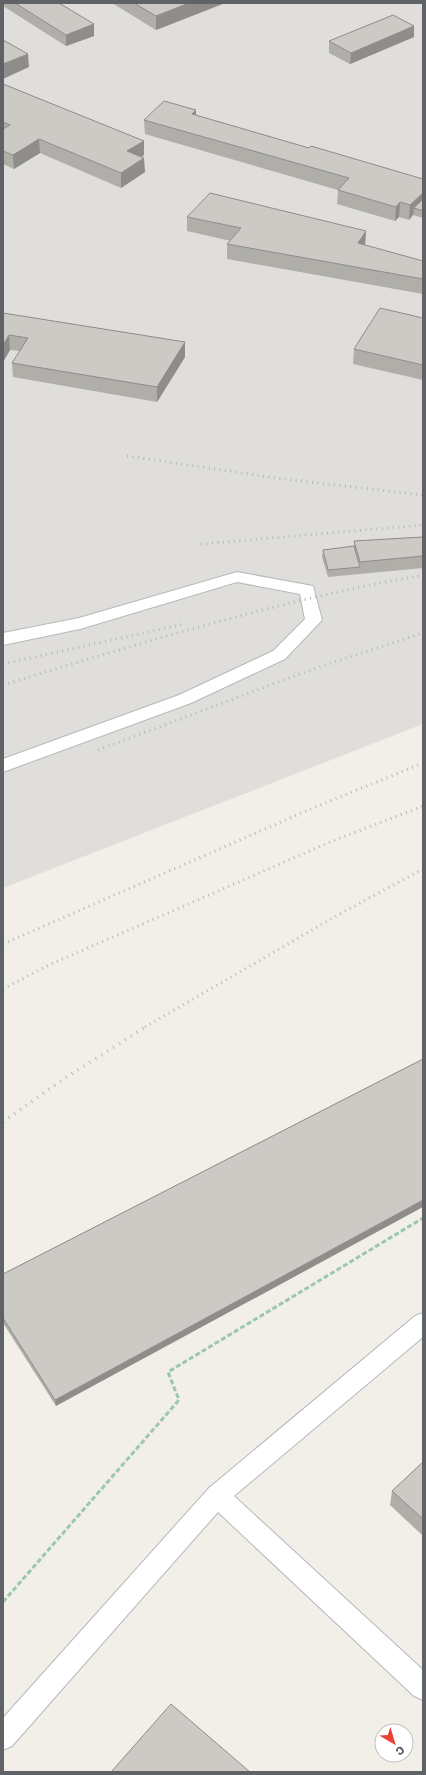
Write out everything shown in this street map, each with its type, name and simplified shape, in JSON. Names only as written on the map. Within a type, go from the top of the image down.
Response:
[{"type":"lane","points":[[3,639],[80,623],[237,577],[307,590],[314,620],[279,655],[184,699],[3,766]]},
{"type":"lane","points":[[3,1737],[217,1496],[423,1323]]},
{"type":"lane","points":[[217,1496],[423,1687]]},
{"type":"path","points":[[3,1602],[179,1400],[168,1372],[423,1218]]},
{"type":"shaded area","points":[[3,3],[423,3],[423,724],[3,888]]},
{"type":"building","points":[[15,3],[59,3],[94,24],[66,35]]},
{"type":"building","points":[[134,3],[189,3],[156,16]]},
{"type":"building","points":[[393,15],[414,26],[351,53],[329,41]]},
{"type":"building","points":[[3,40],[28,54],[3,64]]},
{"type":"building","points":[[3,84],[144,141],[127,151],[144,158],[121,173],[39,139],[13,155],[3,151],[3,129],[10,125],[3,122]]},
{"type":"building","points":[[164,101],[196,110],[192,114],[309,148],[311,146],[423,179],[423,193],[410,205],[400,202],[396,207],[338,190],[349,178],[144,120]]},
{"type":"building","points":[[210,193],[366,231],[358,243],[423,261],[423,279],[227,244],[241,228],[187,217]]},
{"type":"building","points":[[423,199],[423,211],[414,208]]},
{"type":"building","points":[[380,308],[423,318],[423,365],[354,349]]},
{"type":"building","points":[[3,313],[185,342],[157,387],[12,363],[28,338],[9,335],[3,345]]},
{"type":"building","points":[[423,537],[423,556],[360,562],[354,541]]},
{"type":"building","points":[[354,546],[360,567],[328,570],[323,550]]},
{"type":"building","points":[[423,1059],[423,1200],[55,1400],[3,1318],[3,1274]]},
{"type":"building","points":[[423,1462],[423,1519],[392,1491]]},
{"type":"building","points":[[171,1704],[250,1772],[111,1772]]},
{"type":"railway","points":[[127,456],[283,479],[423,495]]},
{"type":"railway","points":[[201,544],[423,525]]},
{"type":"railway","points":[[3,685],[159,638],[264,610],[370,585],[423,575]]},
{"type":"railway","points":[[3,664],[184,624]]},
{"type":"railway","points":[[98,750],[313,669],[423,633]]},
{"type":"railway","points":[[3,944],[313,808],[423,763]]},
{"type":"railway","points":[[3,989],[49,965],[330,842],[423,806]]},
{"type":"railway","points":[[145,1027],[336,916],[423,869]]},
{"type":"railway","points":[[3,1122],[62,1080],[147,1026]]}]
